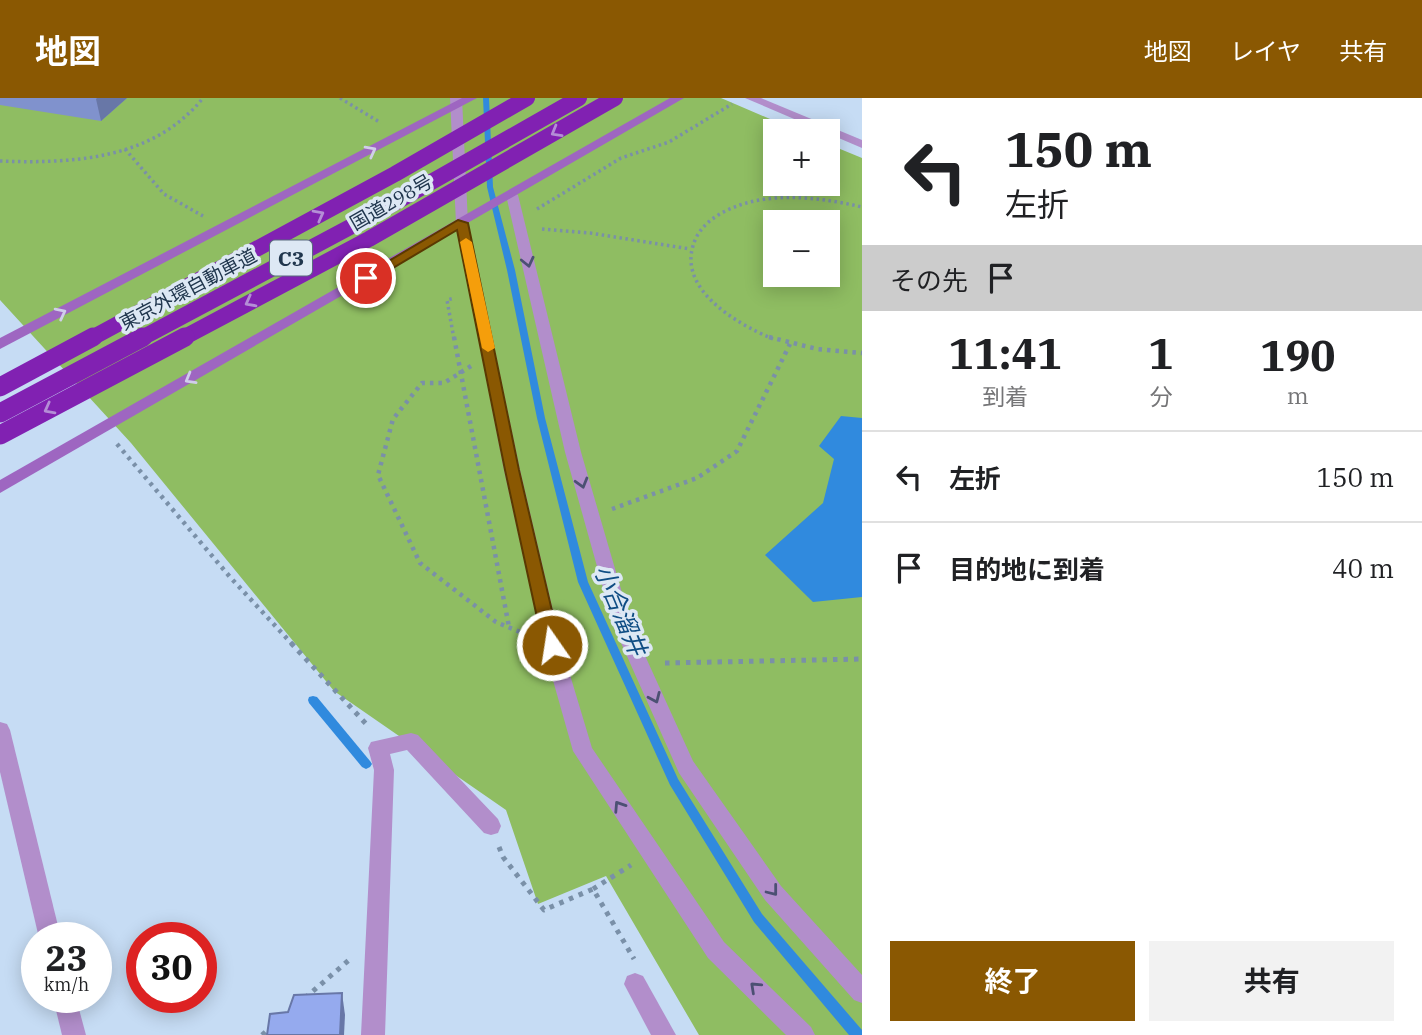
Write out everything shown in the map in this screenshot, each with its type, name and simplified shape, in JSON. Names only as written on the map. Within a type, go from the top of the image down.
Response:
[{"type":"highway","name":"国道298号","points":[[0,387],[394,174],[527,98]]},
{"type":"highway","name":"東京外環自動車道","points":[[0,401],[387,194],[556,98]]},
{"type":"highway","name":"東京外環自動車道","points":[[0,413],[382,210],[579,98]]},
{"type":"highway","name":"国道298号","points":[[0,435],[369,239],[615,98]]},
{"type":"street","points":[[0,487],[510,197],[678,98]]},
{"type":"street","points":[[751,98],[862,144]]},
{"type":"street","points":[[0,344],[461,101],[462,223],[512,470],[552,645],[583,751],[716,950],[803,1035]]},
{"type":"street","points":[[510,197],[519,224],[573,452],[623,627],[686,767],[773,893],[862,992]]},
{"type":"street","points":[[0,730],[8,798],[45,922]]},
{"type":"street","points":[[373,1035],[384,770],[378,748],[411,741],[491,826]]},
{"type":"street","points":[[635,984],[664,1035]]},
{"type":"street","points":[[69,1013],[74,1035]]},
{"type":"path","points":[[0,161],[59,162],[125,149],[167,131],[187,117],[203,98]]},
{"type":"path","points":[[340,98],[390,128]]},
{"type":"path","points":[[519,224],[621,158],[669,142],[742,98]]},
{"type":"path","points":[[125,149],[164,194],[210,220]]},
{"type":"path","points":[[862,207],[805,197],[764,199],[728,209],[703,227],[690,249],[692,276],[712,303],[745,327],[790,344],[826,352],[862,353]]},
{"type":"path","points":[[519,224],[690,249]]},
{"type":"path","points":[[477,294],[447,300],[509,628]]},
{"type":"path","points":[[592,517],[696,478],[737,451],[790,344]]},
{"type":"path","points":[[490,354],[444,383],[422,383],[393,419],[377,475],[421,564],[496,622],[552,645]]},
{"type":"path","points":[[117,444],[230,577],[387,746]]},
{"type":"path","points":[[640,664],[862,659]]},
{"type":"path","points":[[491,826],[503,857],[544,910],[593,889],[650,853]]},
{"type":"path","points":[[593,889],[646,980],[635,984]]},
{"type":"path","points":[[300,1002],[348,960],[377,954]]},
{"type":"path","points":[[262,1035],[281,1018]]},
{"type":"green space","points":[[0,98],[721,98],[770,119],[763,119],[763,196],[840,196],[840,149],[862,158],[862,1035],[699,1035],[606,876],[538,904],[506,810],[334,691],[131,443],[0,300]]},
{"type":"water","points":[[841,416],[862,418],[862,597],[813,602],[765,555],[823,503],[834,459],[819,446]]},
{"type":"building","points":[[342,993],[340,1035],[267,1035],[270,1014],[288,1012],[294,995]]},
{"type":"waterway","name":"小合溜井","points":[[486,98],[490,187],[511,270],[541,418],[583,582],[674,782],[758,918],[858,1035]]},
{"type":"waterway","points":[[313,700],[366,764]]},
{"type":"slow traffic","points":[[466,242],[488,348]]},
{"type":"route","points":[[366,278],[462,223],[512,470],[552,645]]}]
